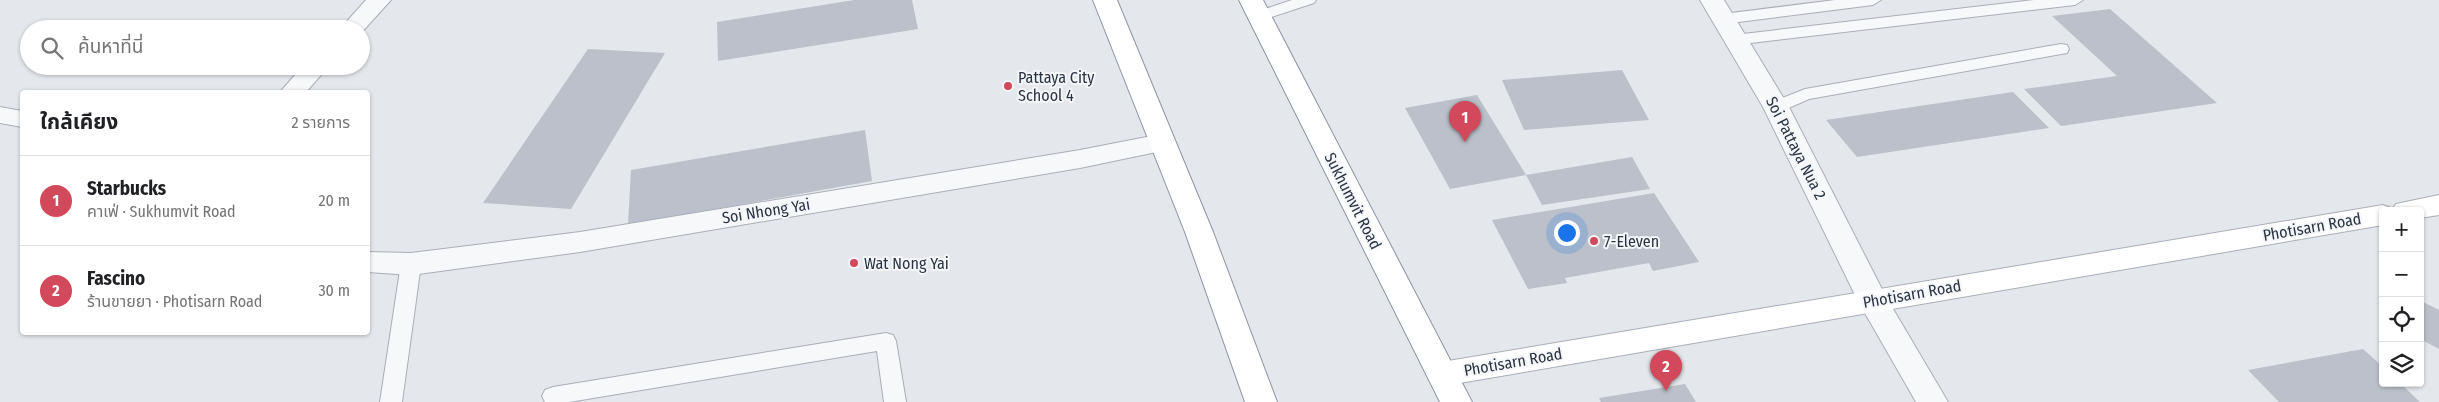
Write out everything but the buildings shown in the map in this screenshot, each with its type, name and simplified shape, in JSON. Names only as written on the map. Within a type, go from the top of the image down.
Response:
[{"type":"main road","points":[[1105,0],[1199,232],[1260,402]]},
{"type":"main road","name":"Sukhumvit Road","points":[[1255,8],[1456,402]]},
{"type":"main road","points":[[2424,208],[2439,205]]},
{"type":"main road","name":"Photisarn Road","points":[[1442,374],[2379,216]]},
{"type":"street","points":[[360,20],[379,0]]},
{"type":"street","name":"Soi Pattaya Nua 2","points":[[1723,20],[1776,107],[1872,300],[1932,402]]},
{"type":"street","points":[[294,90],[308,75]]},
{"type":"street","points":[[0,115],[20,119]]},
{"type":"street","name":"Soi Nhong Yai","points":[[370,262],[411,264],[580,242],[1080,159],[1162,143]]},
{"type":"lane","points":[[1255,8],[1308,0]]},
{"type":"lane","points":[[1723,20],[1873,0]]},
{"type":"lane","points":[[1723,20],[2076,0]]},
{"type":"lane","points":[[1776,107],[1805,94],[2061,50]]},
{"type":"lane","points":[[391,402],[411,264]]},
{"type":"lane","points":[[554,396],[886,341],[895,402]]},
{"type":"place","name":"Pattaya City School 4","points":[[1008,86]]},
{"type":"place","name":"Starbucks","points":[[1465,142]]},
{"type":"place","name":"7-Eleven","points":[[1594,241]]},
{"type":"place","name":"Wat Nong Yai","points":[[854,263]]},
{"type":"place","name":"Fascino","points":[[1666,391]]}]
